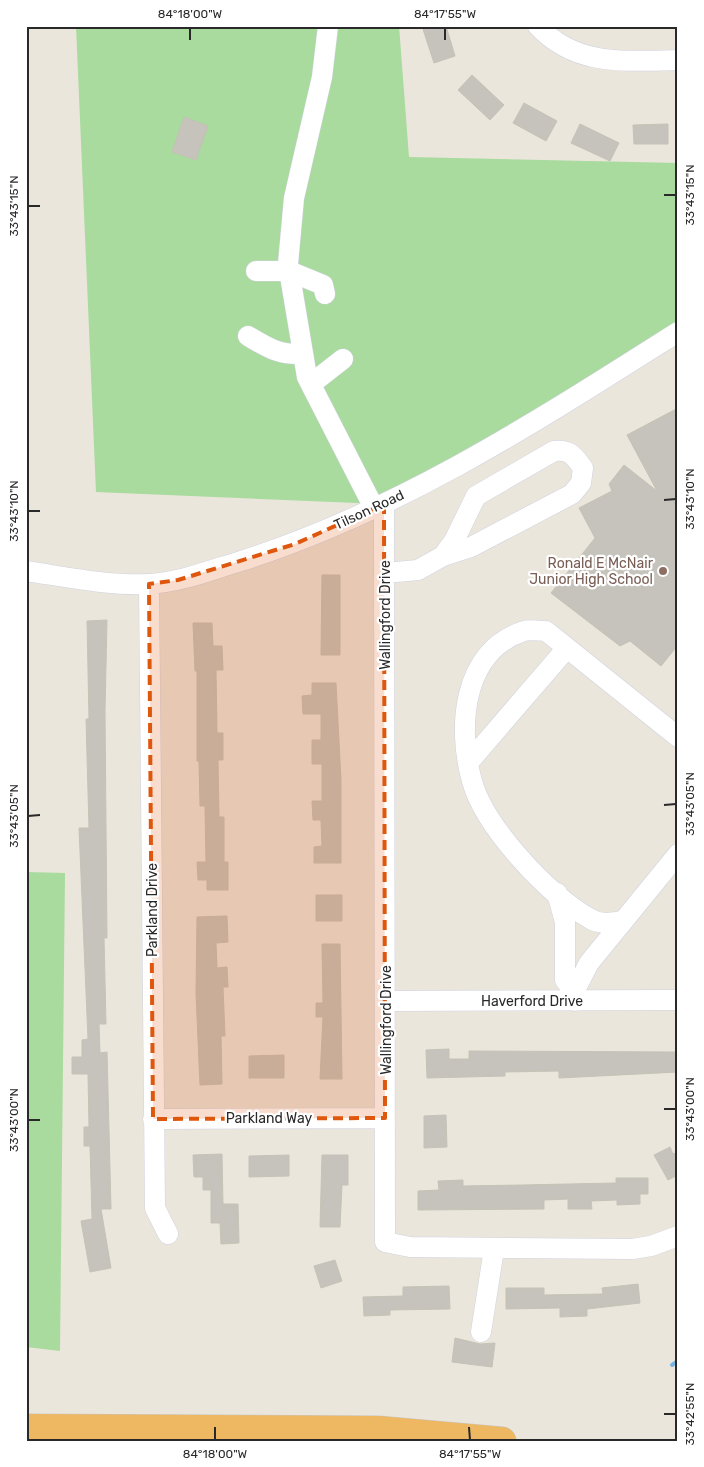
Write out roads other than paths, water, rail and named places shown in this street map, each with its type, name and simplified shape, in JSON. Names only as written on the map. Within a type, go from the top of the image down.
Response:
[{"type":"highway","points":[[26,1428],[378,1430],[502,1441]]},
{"type":"street","points":[[328,26],[322,77],[294,198],[289,271],[303,354],[311,384],[379,506]]},
{"type":"street","points":[[538,26],[550,40],[568,50],[612,62],[678,60]]},
{"type":"street","points":[[256,272],[289,271],[323,285],[326,294]]},
{"type":"street","points":[[248,336],[270,350],[303,354]]},
{"type":"street","name":"Tilson Road","points":[[26,571],[98,582],[149,584],[178,580],[295,544],[379,506],[509,438],[675,339]]},
{"type":"street","points":[[311,384],[342,359]]},
{"type":"street","points":[[385,573],[418,570],[443,556],[471,548],[572,494],[581,484],[583,468],[571,452],[554,451],[476,496],[454,541],[443,556]]},
{"type":"street","name":"Wallingford Drive","points":[[379,506],[385,573],[386,1242],[410,1247],[632,1249],[650,1246],[678,1236]]},
{"type":"street","name":"Parkland Drive","points":[[149,584],[154,1208],[168,1234]]},
{"type":"street","points":[[622,921],[604,924],[589,919],[524,864],[497,830],[472,783],[468,764],[465,710],[472,680],[485,658],[505,640],[525,630],[546,631],[678,737]]},
{"type":"street","points":[[468,764],[567,648]]},
{"type":"street","points":[[574,996],[589,963],[678,854]]},
{"type":"street","points":[[556,893],[565,922],[565,980],[574,996]]},
{"type":"street","name":"Haverford Drive","points":[[386,1001],[574,996],[678,1000]]},
{"type":"street","name":"Parkland Way","points":[[153,1119],[385,1118]]},
{"type":"street","points":[[481,1332],[494,1249]]},
{"type":"waterway","points":[[672,1365],[678,1361]]},
{"type":"place","name":"Ronald E McNair Junior High School","points":[[663,571]]}]
